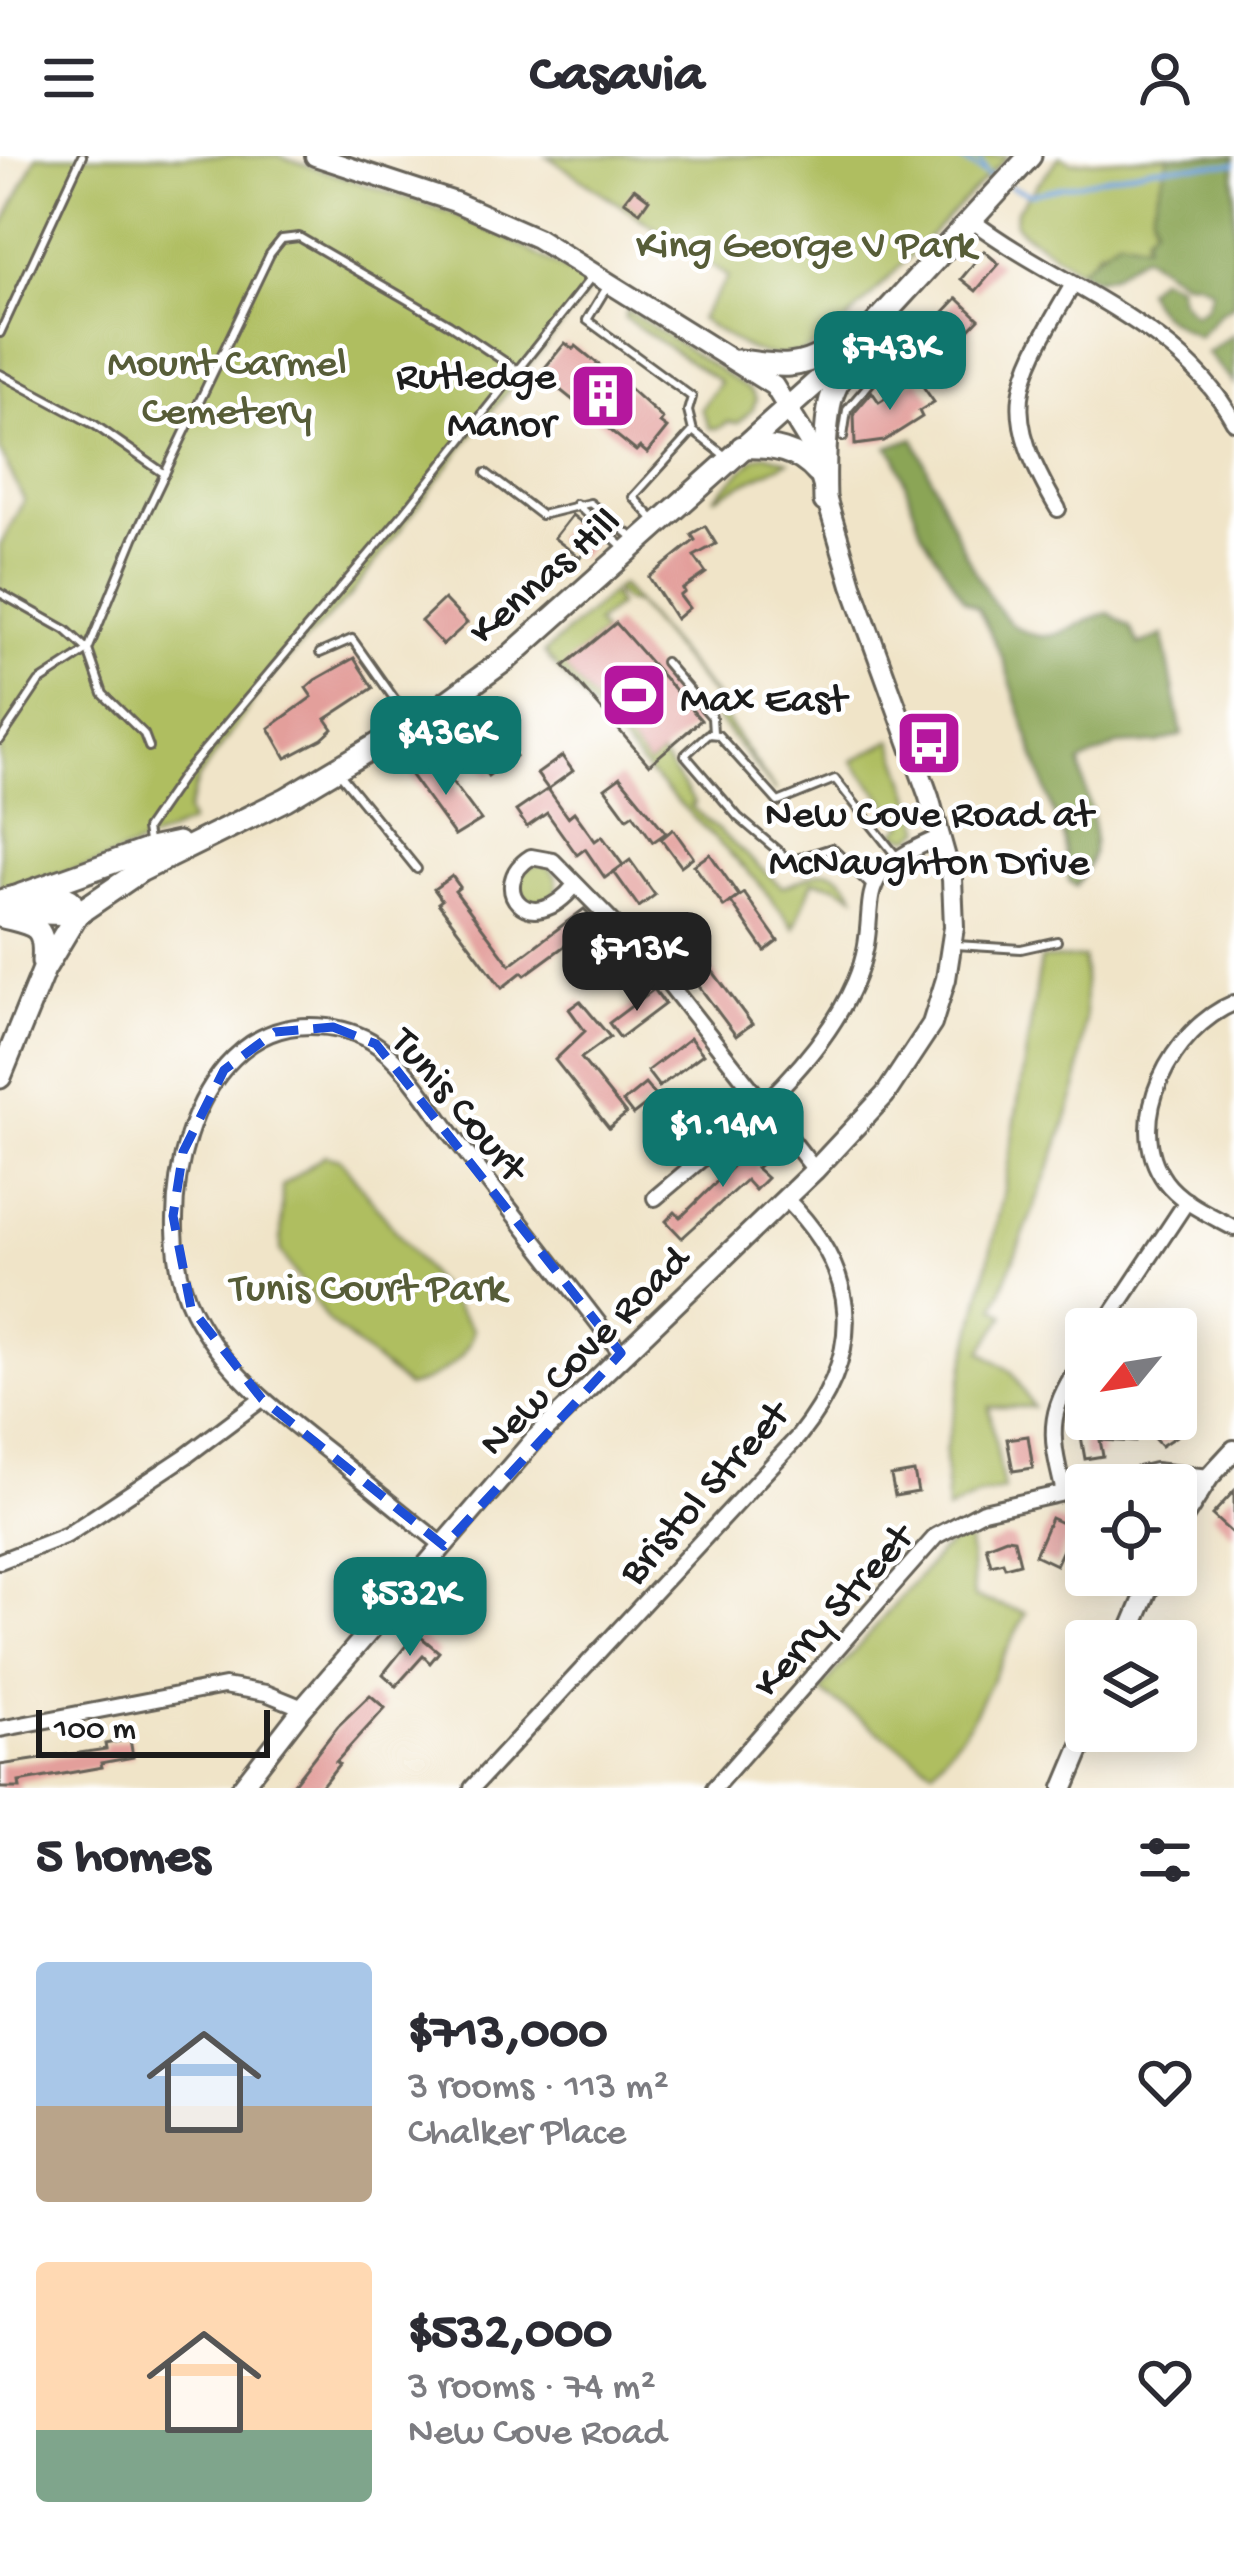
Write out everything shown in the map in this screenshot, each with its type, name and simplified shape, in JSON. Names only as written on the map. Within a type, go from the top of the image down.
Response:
[{"type":"main road","name":"Kennas Hill","points":[[77,914],[112,887],[286,799],[412,724],[529,640],[845,357],[1030,156]]},
{"type":"main road","points":[[737,361],[779,368],[809,362],[824,353],[845,357],[846,367],[832,392],[834,438],[825,501]]},
{"type":"main road","points":[[735,453],[782,449],[799,456],[818,473]]},
{"type":"main road","points":[[10,898],[150,849],[197,841]]},
{"type":"main road","points":[[10,898],[66,896],[77,914]]},
{"type":"main road","points":[[0,915],[23,910],[77,914]]},
{"type":"main road","points":[[0,1077],[44,969],[77,914]]},
{"type":"main road","points":[[0,915],[36,927],[45,940],[44,969]]},
{"type":"street","points":[[315,156],[474,209],[537,238],[737,361],[774,386],[788,406]]},
{"type":"street","points":[[974,221],[1178,352],[1214,389],[1234,422]]},
{"type":"street","points":[[1058,509],[1030,460],[1018,407],[1030,357],[1072,286]]},
{"type":"street","name":"New Cove Road","points":[[241,1788],[303,1708],[536,1438],[814,1170],[885,1095],[922,1042],[941,1000],[952,945],[952,879],[825,501],[811,446],[788,406]]},
{"type":"street","points":[[655,1198],[803,1063],[843,1007],[863,952],[872,887],[882,870],[897,856],[941,837]]},
{"type":"street","points":[[574,885],[553,907],[534,911],[513,895],[511,880],[518,865],[531,857],[553,861],[652,962],[814,1170]]},
{"type":"street","points":[[1234,1003],[1210,1015],[1183,1040],[1160,1082],[1153,1107],[1152,1156],[1161,1176],[1187,1201],[1234,1228]]},
{"type":"street","name":"Tunis Court","points":[[444,1546],[262,1399],[220,1354],[191,1308],[180,1279],[176,1247],[176,1184],[193,1124],[224,1070],[257,1041],[291,1027],[353,1031],[376,1044],[396,1063],[621,1353]]},
{"type":"street","name":"Bristol Street","points":[[472,1788],[798,1437],[832,1390],[846,1330],[842,1287],[827,1246],[785,1198]]},
{"type":"street","points":[[1116,1308],[1187,1201]]},
{"type":"street","points":[[1064,1492],[1054,1408],[1065,1389]]},
{"type":"street","points":[[0,1561],[67,1535],[262,1399]]},
{"type":"street","points":[[1197,1497],[1232,1454]]},
{"type":"street","points":[[1197,1477],[1209,1478]]},
{"type":"street","name":"Kerry Street","points":[[714,1788],[936,1536],[983,1511],[1064,1492]]},
{"type":"street","points":[[0,1729],[224,1686],[266,1693],[303,1708]]},
{"type":"street","points":[[1064,1788],[1079,1752]]},
{"type":"lane","points":[[0,333],[82,156]]},
{"type":"lane","points":[[0,740],[39,682],[88,650],[165,474],[277,243],[290,235],[449,324],[517,370]]},
{"type":"lane","points":[[150,849],[146,829],[184,774],[404,513],[517,370],[603,277]]},
{"type":"lane","points":[[603,277],[587,320],[690,393],[693,431],[735,453]]},
{"type":"lane","points":[[0,374],[79,415],[165,474]]},
{"type":"lane","points":[[834,438],[847,410],[876,376]]},
{"type":"lane","points":[[658,525],[633,497],[693,431]]},
{"type":"lane","points":[[834,438],[854,436]]},
{"type":"lane","points":[[486,473],[541,515],[576,504],[633,547]]},
{"type":"lane","points":[[0,593],[51,620],[88,650],[103,694],[144,734],[148,747]]},
{"type":"lane","points":[[320,653],[352,639],[412,724]]},
{"type":"lane","points":[[665,662],[712,717],[713,733],[778,802],[835,779],[897,856]]},
{"type":"lane","points":[[713,733],[685,755],[738,817],[790,861],[832,848],[872,887]]},
{"type":"lane","points":[[336,769],[417,869]]},
{"type":"lane","points":[[952,945],[1021,949],[1057,941]]},
{"type":"highlighted area","points":[[333,1027],[376,1044],[621,1353],[444,1546],[262,1399],[191,1308],[173,1216],[183,1152],[224,1070],[275,1032]]},
{"type":"green space","name":"Mount Carmel Cemetery","points":[[37,156],[279,156],[449,212],[593,286],[350,596],[274,672],[199,778],[187,812],[190,823],[94,865],[0,888],[0,546],[24,500],[0,451],[0,231]]},
{"type":"green space","name":"King George V Park","points":[[547,156],[1008,156],[831,337],[812,348],[778,356],[748,349],[700,319],[728,277]]},
{"type":"green space","points":[[1060,156],[1072,162],[1169,156],[1152,210],[1155,225],[1146,245],[1099,249],[1078,270],[1021,231],[1015,224],[1016,211]]},
{"type":"green space","points":[[1169,156],[1234,156],[1234,305],[1198,337],[1160,312],[1146,289],[1159,277],[1177,285],[1180,299],[1194,314],[1205,308],[1212,290],[1198,282],[1183,281],[1143,255],[1112,275],[1096,279],[1078,270],[1120,238],[1146,244],[1146,235],[1155,225],[1152,210]]},
{"type":"green space","points":[[627,310],[751,391],[756,399],[753,409],[738,423],[710,428],[701,409],[720,382],[625,318]]},
{"type":"green space","points":[[1234,334],[1234,384],[1207,353]]},
{"type":"green space","points":[[914,438],[967,557],[1010,623],[1048,636],[1109,613],[1130,627],[1139,645],[1163,635],[1182,735],[1158,743],[1118,745],[1080,763],[1094,840],[1092,855],[1076,886],[1069,881],[1062,827],[1057,824],[1003,659],[978,608],[964,600],[922,533],[896,456],[888,447]]},
{"type":"green space","points":[[765,454],[789,461],[714,498],[755,458]]},
{"type":"green space","points":[[621,585],[720,702],[728,723],[776,792],[718,720],[714,697],[636,604],[623,600],[614,590]]},
{"type":"green space","points":[[611,593],[618,605],[596,623],[603,633],[565,667],[649,765],[661,755],[695,803],[691,806],[782,887],[829,871],[855,895],[813,881],[794,928],[758,882],[643,767],[544,653]]},
{"type":"green space","points":[[892,740],[923,829],[911,838],[894,833],[904,824],[852,761]]},
{"type":"green space","points":[[538,865],[552,870],[557,884],[552,898],[538,903],[524,898],[519,884],[524,870]]},
{"type":"green space","points":[[1084,958],[1085,1017],[1077,1088],[995,1307],[1005,1315],[982,1351],[1013,1373],[1033,1407],[989,1407],[1004,1490],[980,1495],[947,1511],[945,1452],[1003,1196],[1041,959]]},
{"type":"green space","name":"Tunis Court Park","points":[[325,1155],[340,1159],[473,1330],[465,1351],[428,1379],[407,1387],[328,1321],[281,1252],[282,1186]]},
{"type":"green space","points":[[968,1530],[974,1597],[1026,1613],[969,1724],[933,1769],[820,1691],[940,1552]]},
{"type":"building","points":[[634,188],[649,199],[640,212],[624,201]]},
{"type":"building","points":[[984,251],[999,264],[976,291],[961,279]]},
{"type":"building","points":[[957,298],[979,319],[963,336],[940,316]]},
{"type":"building","name":"Rutledge Manor","points":[[565,343],[573,349],[576,346],[608,372],[606,376],[626,392],[629,388],[663,419],[660,423],[667,428],[647,453],[640,447],[636,451],[549,381],[552,377],[543,370]]},
{"type":"building","points":[[917,378],[934,402],[919,411],[922,417],[884,441],[855,445],[854,413],[872,392],[879,402]]},
{"type":"building","points":[[572,515],[598,535],[580,558],[554,538]]},
{"type":"building","points":[[705,526],[716,544],[694,556],[706,573],[683,589],[680,596],[689,608],[676,619],[649,577],[695,540],[691,534]]},
{"type":"building","points":[[444,599],[467,623],[443,645],[421,621]]},
{"type":"building","name":"Max East","points":[[616,623],[701,720],[649,765],[564,666]]},
{"type":"building","points":[[354,658],[373,688],[326,719],[333,729],[322,739],[286,758],[269,728],[312,697],[306,688],[315,680]]},
{"type":"building","points":[[509,745],[516,756],[488,776],[477,760],[498,746],[501,751]]},
{"type":"building","points":[[562,756],[573,771],[548,789],[537,774]]},
{"type":"building","points":[[436,760],[481,820],[455,836],[410,774]]},
{"type":"building","points":[[620,777],[666,833],[653,842],[633,814],[627,818],[605,788]]},
{"type":"building","points":[[548,789],[568,817],[574,812],[595,841],[602,836],[623,865],[605,878],[585,849],[577,855],[547,813],[527,827],[516,811]]},
{"type":"building","points":[[673,829],[693,857],[681,866],[661,839]]},
{"type":"building","points":[[710,854],[739,896],[724,907],[694,865]]},
{"type":"building","points":[[630,860],[655,895],[639,907],[614,872]]},
{"type":"building","points":[[452,876],[460,887],[455,891],[510,965],[584,909],[597,922],[502,988],[438,903],[442,900],[434,889]]},
{"type":"building","points":[[744,893],[778,941],[765,951],[731,902]]},
{"type":"building","points":[[688,938],[752,1024],[736,1036],[672,950]]},
{"type":"building","points":[[654,989],[665,1004],[620,1038],[609,1023]]},
{"type":"building","points":[[580,1001],[610,1037],[581,1058],[626,1114],[609,1128],[555,1060],[585,1031],[569,1009]]},
{"type":"building","points":[[690,1038],[703,1054],[659,1087],[647,1071]]},
{"type":"building","points":[[645,1084],[656,1097],[633,1115],[623,1102]]},
{"type":"building","points":[[757,1142],[769,1157],[756,1168],[767,1178],[755,1190],[746,1180],[682,1238],[666,1221],[675,1212],[680,1217],[684,1214]]},
{"type":"building","points":[[1028,1436],[1033,1468],[1013,1471],[1007,1439]]},
{"type":"building","points":[[1082,1440],[1100,1440],[1103,1456],[1085,1459]]},
{"type":"building","points":[[914,1472],[918,1492],[895,1496],[891,1476]]},
{"type":"building","points":[[1234,1491],[1234,1535],[1212,1515]]},
{"type":"building","points":[[1051,1518],[1065,1524],[1065,1545],[1056,1565],[1035,1555]]},
{"type":"building","points":[[1014,1539],[1020,1563],[991,1565],[986,1546]]},
{"type":"building","points":[[416,1633],[439,1652],[430,1663],[423,1656],[396,1686],[383,1674]]},
{"type":"building","points":[[370,1695],[385,1708],[336,1762],[339,1764],[320,1788],[290,1788],[338,1726]]},
{"type":"building","points":[[130,1739],[133,1757],[19,1782],[20,1788],[0,1788],[0,1765],[106,1749],[105,1744]]},
{"type":"waterway","points":[[953,156],[996,179]]},
{"type":"waterway","points":[[978,156],[987,174]]},
{"type":"waterway","points":[[1011,187],[1030,194],[1154,167],[1234,164]]},
{"type":"place","name":"Rutledge Manor","points":[[603,396]]},
{"type":"place","name":"Max East","points":[[634,695]]},
{"type":"place","name":"New Cove Road at McNaughton Drive","points":[[929,743]]}]
